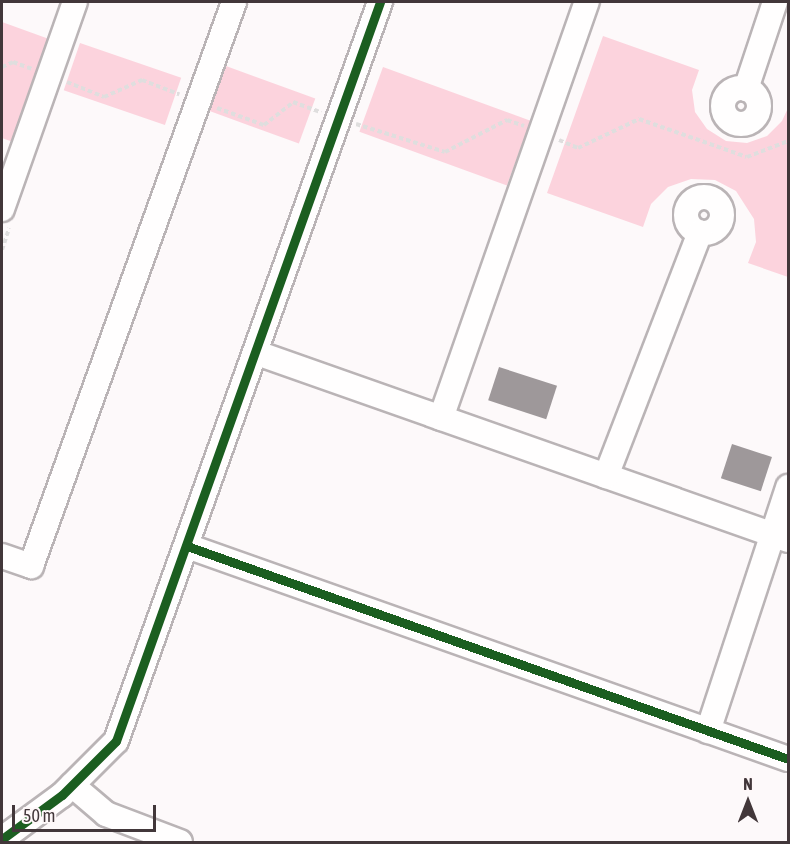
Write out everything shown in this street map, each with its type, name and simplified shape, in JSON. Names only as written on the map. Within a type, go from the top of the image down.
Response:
[{"type":"street","points":[[2,209],[75,2]]},
{"type":"street","points":[[2,556],[30,566],[234,2]]},
{"type":"street","points":[[2,839],[72,785],[116,741],[257,352],[380,2]]},
{"type":"street","points":[[441,418],[587,2]]},
{"type":"street","points":[[746,89],[775,2]]},
{"type":"street","points":[[606,476],[700,233]]},
{"type":"street","points":[[257,352],[780,537]]},
{"type":"street","points":[[708,731],[780,537],[789,487]]},
{"type":"street","points":[[187,546],[789,759]]},
{"type":"street","points":[[72,785],[106,814],[180,843]]},
{"type":"path","points":[[2,67],[13,62],[104,97],[142,80],[264,124],[293,102],[445,152],[507,120],[578,148],[639,119],[747,156],[789,141]]},
{"type":"shaded area","points":[[2,22],[49,39],[13,142],[2,138]]},
{"type":"shaded area","points":[[603,36],[699,70],[692,90],[695,112],[707,129],[726,141],[747,143],[767,136],[782,121],[788,108],[788,277],[748,263],[756,242],[754,219],[736,191],[715,180],[691,179],[668,187],[651,204],[643,227],[547,193]]},
{"type":"shaded area","points":[[80,43],[181,78],[165,125],[64,90]]},
{"type":"shaded area","points":[[226,66],[315,98],[299,144],[210,111]]},
{"type":"shaded area","points":[[383,67],[531,121],[507,186],[359,132]]},
{"type":"building","points":[[499,367],[557,386],[546,419],[488,400]]},
{"type":"building","points":[[732,444],[772,457],[761,491],[721,478]]},
{"type":"cycle path","points":[[2,839],[62,795],[116,741],[380,2]]},
{"type":"cycle path","points":[[187,546],[788,759]]}]
